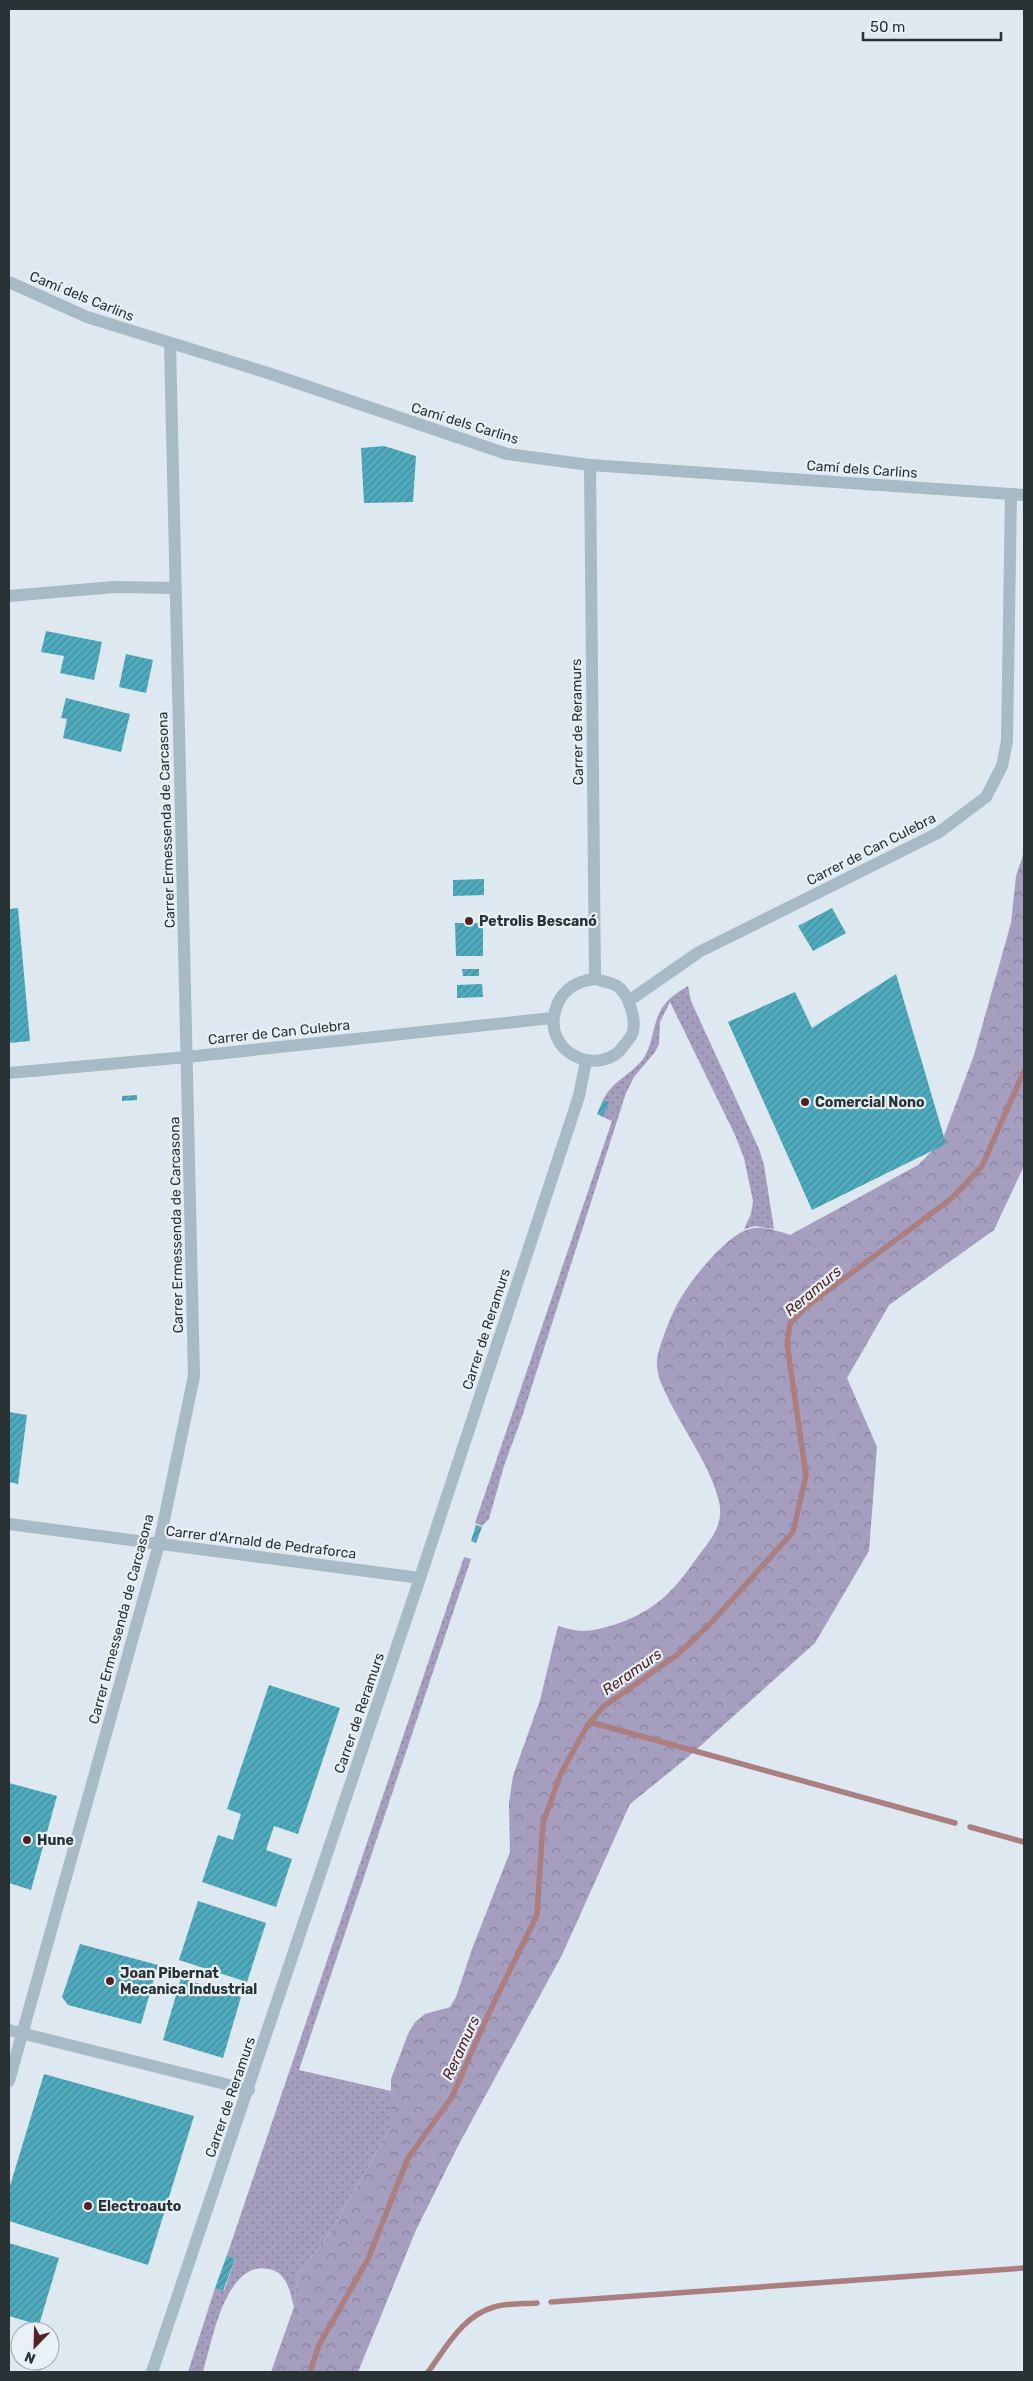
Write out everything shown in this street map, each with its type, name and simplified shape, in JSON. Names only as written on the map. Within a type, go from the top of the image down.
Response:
[{"type":"street","name":"Camí dels Carlins","points":[[9,282],[87,317],[268,373],[507,454],[590,465],[1024,495]]},
{"type":"street","name":"Carrer Ermessenda de Carcasona","points":[[9,2081],[159,1544],[194,1376],[170,344]]},
{"type":"street","name":"Carrer de Reramurs","points":[[590,465],[595,978]]},
{"type":"street","name":"Carrer de Can Culebra","points":[[630,1000],[699,952],[938,833],[986,797],[1002,766],[1007,741],[1011,494]]},
{"type":"street","points":[[9,596],[114,587],[175,588]]},
{"type":"street","points":[[595,978],[617,986],[630,1000],[634,1031],[620,1052],[606,1060],[586,1061],[563,1048],[554,1036],[552,1018],[562,993],[579,981],[595,978]]},
{"type":"street","name":"Carrer de Can Culebra","points":[[9,1073],[187,1057],[552,1018]]},
{"type":"street","name":"Carrer de Reramurs","points":[[152,2372],[249,2090],[420,1578],[579,1096],[586,1061]]},
{"type":"street","name":"Carrer d'Arnald de Pedraforca","points":[[9,1524],[420,1578]]},
{"type":"street","points":[[9,2030],[249,2090]]},
{"type":"green space","points":[[1024,852],[1024,1166],[994,1230],[889,1305],[847,1378],[877,1447],[869,1551],[815,1643],[688,1757],[630,1804],[562,1955],[459,2144],[416,2230],[358,2372],[271,2372],[294,2307],[298,2274],[330,2233],[391,2127],[391,2079],[408,2034],[415,2022],[425,2014],[450,2007],[456,1997],[472,1949],[510,1852],[509,1803],[513,1776],[540,1700],[558,1626],[584,1631],[594,1630],[625,1621],[651,1607],[662,1599],[681,1579],[716,1530],[720,1509],[715,1488],[704,1463],[670,1402],[658,1372],[658,1352],[673,1313],[699,1272],[734,1237],[750,1229],[758,1228],[790,1235],[918,1165],[942,1141],[974,1055],[1011,923],[1016,876]]},
{"type":"green space","points":[[688,986],[691,1001],[759,1149],[764,1165],[774,1229],[755,1226],[744,1229],[751,1214],[753,1201],[744,1158],[735,1135],[670,1002],[660,1022],[659,1044],[655,1052],[634,1077],[626,1093],[522,1417],[504,1466],[489,1519],[482,1526],[475,1523],[612,1121],[603,1117],[608,1102],[603,1100],[611,1088],[638,1065],[647,1053],[656,1020],[664,1004]]},
{"type":"green space","points":[[464,1557],[471,1559],[299,2070],[391,2091],[391,2127],[330,2233],[298,2274],[294,2307],[284,2278],[275,2271],[269,2269],[254,2270],[241,2277],[231,2290],[223,2306],[203,2372],[188,2372],[215,2288],[224,2291],[235,2259],[227,2255]]},
{"type":"building","points":[[384,446],[416,456],[413,502],[364,503],[361,448]]},
{"type":"building","points":[[46,631],[102,642],[94,680],[60,673],[64,656],[41,652]]},
{"type":"building","points":[[126,654],[153,660],[146,693],[119,687]]},
{"type":"building","points":[[66,698],[130,714],[121,752],[63,738],[67,719],[61,718]]},
{"type":"building","points":[[484,879],[484,895],[453,896],[453,880]]},
{"type":"building","points":[[18,908],[30,1041],[9,1043],[9,909]]},
{"type":"building","points":[[832,908],[846,933],[813,951],[798,926]]},
{"type":"building","points":[[455,923],[483,923],[483,956],[456,956]]},
{"type":"building","points":[[462,969],[479,969],[479,976],[463,976]]},
{"type":"building","points":[[896,974],[946,1144],[812,1210],[728,1022],[795,992],[812,1028]]},
{"type":"building","points":[[482,984],[483,997],[457,998],[457,985]]},
{"type":"building","points":[[137,1095],[137,1100],[122,1101],[122,1096]]},
{"type":"building","points":[[603,1100],[609,1102],[603,1117],[597,1114]]},
{"type":"building","points":[[9,1412],[27,1415],[18,1484],[9,1482]]},
{"type":"building","points":[[476,1525],[482,1527],[476,1543],[471,1541]]},
{"type":"building","points":[[269,1685],[340,1708],[298,1834],[274,1826],[266,1850],[292,1859],[276,1907],[202,1882],[218,1835],[233,1840],[241,1814],[227,1809]]},
{"type":"building","name":"Hune","points":[[9,1783],[57,1796],[31,1890],[9,1883]]},
{"type":"building","points":[[198,1901],[266,1923],[247,1982],[179,1960]]},
{"type":"building","name":"Joan Pibernat Mecanica Industrial","points":[[80,1944],[158,1965],[141,2024],[68,2005],[62,1997]]},
{"type":"building","points":[[181,1978],[241,1997],[223,2058],[163,2040]]},
{"type":"building","points":[[44,2074],[194,2116],[148,2265],[9,2221],[9,2189]]},
{"type":"building","points":[[9,2243],[59,2258],[40,2321],[26,2321],[9,2316]]},
{"type":"building","points":[[227,2255],[235,2259],[223,2291],[215,2288]]},
{"type":"waterway","name":"Reramurs","points":[[310,2372],[319,2345],[368,2259],[408,2158],[452,2097],[487,2017],[537,1915],[543,1823],[561,1773],[587,1726],[603,1707],[677,1655],[709,1625],[793,1532],[806,1475],[787,1344],[790,1323],[806,1307],[952,1198],[982,1166],[1024,1071]]},
{"type":"waterway","points":[[590,1722],[955,1823]]},
{"type":"waterway","points":[[970,1827],[1024,1842]]},
{"type":"waterway","points":[[551,2302],[1024,2268]]},
{"type":"waterway","points":[[428,2372],[448,2343],[464,2325],[483,2311],[510,2304],[537,2303]]},
{"type":"place","name":"Petrolis Bescanó","points":[[469,921]]},
{"type":"place","name":"Comercial Nono","points":[[805,1102]]},
{"type":"place","name":"Hune","points":[[27,1840]]},
{"type":"place","name":"Joan Pibernat Mecanica Industrial","points":[[110,1981]]},
{"type":"place","name":"Electroauto","points":[[88,2206]]}]
